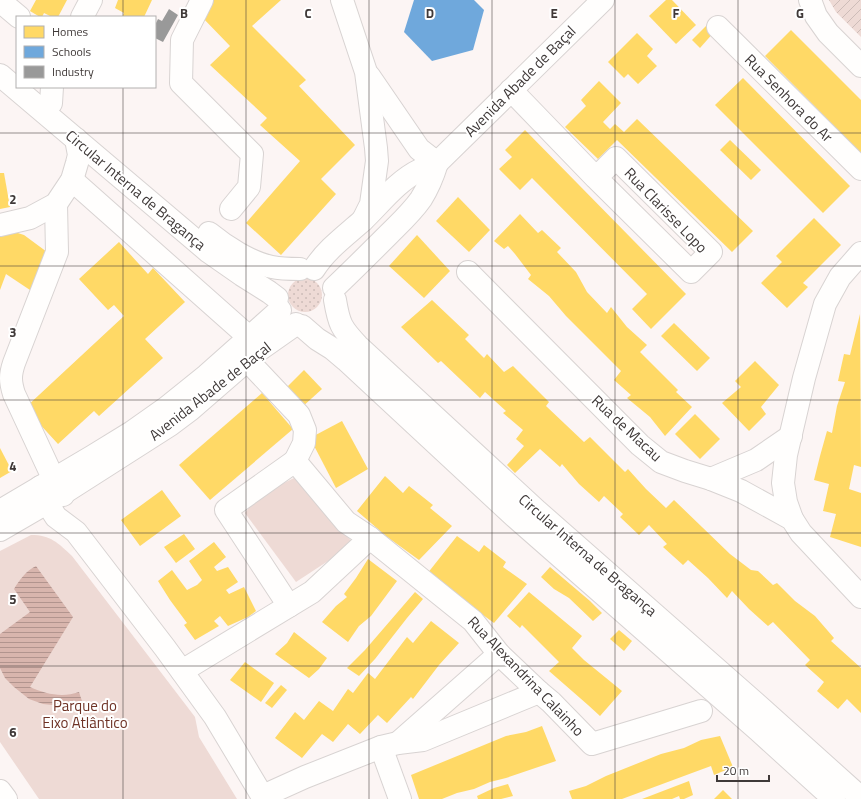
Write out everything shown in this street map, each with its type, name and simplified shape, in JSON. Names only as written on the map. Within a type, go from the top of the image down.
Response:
[{"type":"street","points":[[83,16],[91,0]]},
{"type":"street","points":[[202,0],[182,40],[180,84],[252,154],[249,187],[232,209]]},
{"type":"street","points":[[342,0],[366,72],[376,148],[377,161],[371,204],[363,220]]},
{"type":"street","name":"Avenida Abade de Baçal","points":[[438,163],[433,177],[420,200],[411,211],[350,272],[334,294],[333,307],[330,314],[318,324],[310,326],[289,315],[278,292],[283,279],[294,271],[307,269],[363,220],[386,196],[406,179],[420,170],[438,163],[603,0]]},
{"type":"street","points":[[810,0],[816,16],[828,33],[861,66]]},
{"type":"street","points":[[0,1],[18,16]]},
{"type":"street","name":"Rua Senhora do Ar","points":[[718,27],[861,169]]},
{"type":"street","points":[[0,57],[16,73]]},
{"type":"street","points":[[366,72],[420,149],[438,163]]},
{"type":"street","name":"Circular Interna de Bragança","points":[[0,75],[209,252],[269,292],[289,315],[317,339],[333,349],[346,360],[514,516],[834,799]]},
{"type":"street","name":"Circular Interna de Bragança","points":[[34,88],[51,95],[145,182],[227,247],[258,263],[272,267],[307,269]]},
{"type":"street","name":"Rua Clarisse Lopo","points":[[511,90],[596,178],[691,272],[710,252],[616,158],[596,178]]},
{"type":"street","points":[[0,225],[30,218],[56,204],[72,180],[79,155],[76,139]]},
{"type":"street","points":[[72,180],[85,170],[95,166],[101,165],[110,168]]},
{"type":"street","points":[[72,180],[250,338]]},
{"type":"street","points":[[56,204],[57,252],[11,374],[11,383],[14,394],[54,493],[56,517],[76,532],[182,671],[216,717],[264,798],[305,777],[389,745],[423,740],[539,692]]},
{"type":"street","points":[[792,519],[786,502],[783,483],[786,455],[804,378],[825,304],[840,277],[861,253]]},
{"type":"street","points":[[307,269],[320,272],[326,276],[330,282],[334,294]]},
{"type":"street","name":"Rua de Macau","points":[[468,272],[640,445],[661,462],[741,491],[792,519],[801,533],[861,596]]},
{"type":"street","name":"Circular Interna de Bragança","points":[[334,294],[338,318],[342,327],[348,336],[358,346],[537,511],[861,798]]},
{"type":"street","name":"Avenida Abade de Baçal","points":[[0,530],[54,493],[132,432],[166,408],[250,338],[289,315]]},
{"type":"street","name":"Avenida Abade de Baçal","points":[[0,511],[54,493],[83,480],[138,447],[190,410],[259,350],[289,315]]},
{"type":"street","points":[[247,360],[299,415],[305,430],[304,443],[295,461],[226,510],[289,606]]},
{"type":"street","points":[[711,479],[756,460],[790,436]]},
{"type":"street","name":"Rua Alexandrina Calainho","points":[[295,461],[346,522],[370,538],[473,621],[499,654],[592,744],[701,711]]},
{"type":"street","points":[[182,671],[312,592],[370,538]]},
{"type":"street","points":[[389,745],[499,654]]},
{"type":"street","points":[[389,745],[400,799]]},
{"type":"street","points":[[0,790],[6,799]]},
{"type":"green space","points":[[829,0],[861,0],[861,37],[836,12]]},
{"type":"green space","points":[[305,278],[311,279],[317,283],[321,289],[321,301],[317,307],[311,311],[305,312],[299,311],[293,307],[289,301],[288,295],[289,289],[293,283],[299,279]]},
{"type":"green space","points":[[294,478],[354,544],[296,582],[245,513],[258,496]]},
{"type":"green space","name":"Parque do Eixo Atlântico","points":[[31,535],[49,538],[72,556],[195,717],[199,737],[237,799],[39,799],[0,742],[0,551]]},
{"type":"shaded area","points":[[36,566],[73,617],[30,687],[42,692],[60,695],[79,692],[82,701],[62,706],[43,704],[29,699],[5,678],[0,668],[0,634],[30,612],[14,589],[29,570]]},
{"type":"building: Homes","points":[[36,0],[67,0],[59,16],[50,16],[44,13],[42,16],[38,16],[30,11]]},
{"type":"building: Homes","points":[[118,0],[152,0],[144,16],[122,16],[124,13],[115,8]]},
{"type":"building: Homes","points":[[214,0],[281,0],[252,26],[306,80],[299,86],[355,145],[321,179],[336,194],[281,255],[246,223],[300,161],[260,125],[267,118],[210,65],[230,46],[200,15]]},
{"type":"building: Homes","points":[[666,0],[672,0],[696,25],[676,44],[649,16]]},
{"type":"building: Homes","points":[[708,24],[715,31],[700,48],[692,40]]},
{"type":"building: Homes","points":[[791,30],[861,100],[861,153],[765,56]]},
{"type":"building: Homes","points":[[637,33],[653,49],[647,56],[657,66],[638,84],[628,74],[624,78],[608,62]]},
{"type":"building: Homes","points":[[743,78],[850,186],[823,213],[715,105]]},
{"type":"building: Homes","points":[[599,81],[621,103],[603,122],[610,129],[615,124],[624,132],[637,119],[753,231],[732,252],[617,140],[598,159],[565,127],[586,106],[581,100]]},
{"type":"building: Homes","points":[[525,130],[686,294],[651,329],[632,309],[647,294],[532,178],[520,190],[499,169],[512,157],[505,150]]},
{"type":"building: Homes","points":[[730,140],[761,170],[751,180],[720,150]]},
{"type":"building: Homes","points":[[0,173],[4,173],[10,207],[0,209]]},
{"type":"building: Homes","points":[[458,197],[490,230],[469,252],[436,221]]},
{"type":"building: Homes","points":[[520,214],[538,233],[542,230],[561,248],[557,252],[576,272],[587,292],[607,313],[611,307],[627,327],[647,345],[640,352],[678,390],[676,392],[692,407],[665,436],[650,417],[627,398],[631,395],[614,380],[621,371],[566,316],[549,296],[528,279],[531,275],[508,246],[504,249],[494,241]]},
{"type":"building: Homes","points":[[814,218],[841,245],[803,283],[808,287],[787,308],[761,283],[782,262],[776,256]]},
{"type":"building: Homes","points":[[2,228],[24,235],[47,252],[30,290],[6,274],[0,290],[0,232]]},
{"type":"building: Homes","points":[[417,235],[450,271],[424,298],[389,266]]},
{"type":"building: Homes","points":[[119,242],[148,274],[153,268],[185,302],[145,339],[163,358],[99,416],[94,411],[58,444],[25,408],[124,316],[114,305],[108,310],[79,279]]},
{"type":"building: Homes","points":[[432,300],[469,335],[465,339],[484,358],[487,354],[504,372],[513,366],[549,402],[546,406],[584,442],[590,437],[625,472],[628,469],[666,508],[674,500],[730,554],[751,570],[758,571],[773,585],[777,583],[795,601],[815,616],[834,638],[831,641],[861,668],[861,713],[847,699],[838,709],[817,691],[824,682],[805,665],[810,660],[773,622],[768,626],[732,591],[727,598],[688,560],[683,565],[663,547],[667,544],[649,525],[639,535],[620,517],[623,514],[604,496],[599,502],[579,484],[562,464],[560,467],[540,449],[515,473],[507,465],[524,446],[516,439],[523,430],[503,413],[506,411],[485,392],[480,398],[441,361],[438,363],[401,327]]},
{"type":"building: Homes","points":[[860,314],[861,467],[854,465],[849,489],[861,493],[861,547],[830,537],[836,514],[823,511],[829,484],[814,480],[827,431],[832,433],[837,406],[845,382],[838,381],[844,354],[850,355]]},
{"type":"building: Homes","points":[[674,323],[710,358],[697,371],[661,336]]},
{"type":"building: Homes","points":[[755,361],[779,385],[761,407],[766,414],[749,431],[722,403],[741,387],[735,381]]},
{"type":"building: Homes","points":[[304,370],[322,389],[301,408],[285,389]]},
{"type":"building: Homes","points":[[262,393],[293,429],[210,500],[179,465]]},
{"type":"building: Homes","points":[[695,414],[720,439],[700,459],[675,434]]},
{"type":"building: Homes","points":[[342,421],[368,469],[336,488],[310,438]]},
{"type":"building: Homes","points":[[0,448],[12,471],[0,478]]},
{"type":"building: Homes","points":[[385,476],[403,493],[409,486],[433,505],[430,508],[452,526],[419,560],[386,536],[357,511]]},
{"type":"building: Homes","points":[[162,490],[181,516],[140,546],[121,520]]},
{"type":"building: Homes","points":[[184,534],[195,549],[176,563],[164,547]]},
{"type":"building: Homes","points":[[457,536],[479,552],[484,545],[506,562],[503,567],[527,584],[494,623],[427,574]]},
{"type":"building: Homes","points":[[214,542],[226,557],[214,567],[217,571],[228,567],[238,582],[226,590],[229,594],[244,587],[256,611],[248,617],[228,626],[220,616],[214,621],[219,626],[195,640],[184,625],[187,623],[158,581],[172,570],[187,590],[197,585],[202,580],[189,561]]},
{"type":"building: Homes","points":[[368,559],[397,581],[371,616],[359,626],[348,642],[322,622],[336,606],[347,597],[344,594]]},
{"type":"building: Homes","points":[[550,567],[602,613],[593,621],[569,598],[554,589],[541,577]]},
{"type":"building: Homes","points":[[415,592],[423,599],[375,659],[359,676],[347,668],[365,650]]},
{"type":"building: Homes","points":[[529,592],[582,636],[572,648],[584,660],[622,691],[600,716],[549,671],[559,662],[522,625],[520,628],[507,616]]},
{"type":"building: Homes","points":[[431,621],[459,643],[439,665],[413,699],[411,697],[387,723],[378,715],[360,734],[348,724],[333,742],[322,734],[302,758],[275,738],[295,712],[304,720],[319,701],[333,711],[348,689],[353,693],[368,673],[375,679],[407,637],[413,643]]},
{"type":"building: Homes","points":[[619,630],[632,641],[624,651],[610,639]]},
{"type":"building: Homes","points":[[294,632],[327,658],[319,669],[309,678],[275,654],[287,643]]},
{"type":"building: Homes","points":[[245,662],[274,683],[261,702],[230,680]]},
{"type":"building: Homes","points":[[281,685],[287,690],[272,708],[265,703]]},
{"type":"building: Homes","points":[[542,726],[556,761],[442,799],[419,799],[411,775],[506,736],[526,732]]},
{"type":"building: Homes","points":[[720,736],[733,767],[714,775],[711,766],[622,799],[572,799],[569,791],[586,786],[606,776],[661,754],[684,748],[701,740]]},
{"type":"building: Homes","points":[[689,781],[693,795],[684,799],[680,799],[679,796],[672,799],[642,799]]},
{"type":"building: Homes","points":[[508,784],[513,796],[501,799],[478,799],[477,796],[494,788]]},
{"type":"building: Homes","points":[[723,790],[732,799],[714,799]]},
{"type":"building: Schools","points":[[414,0],[474,0],[484,10],[473,50],[432,61],[404,32]]},
{"type":"building: Industry","points":[[169,9],[178,15],[163,42],[156,38],[156,23],[158,19],[162,21]]}]
